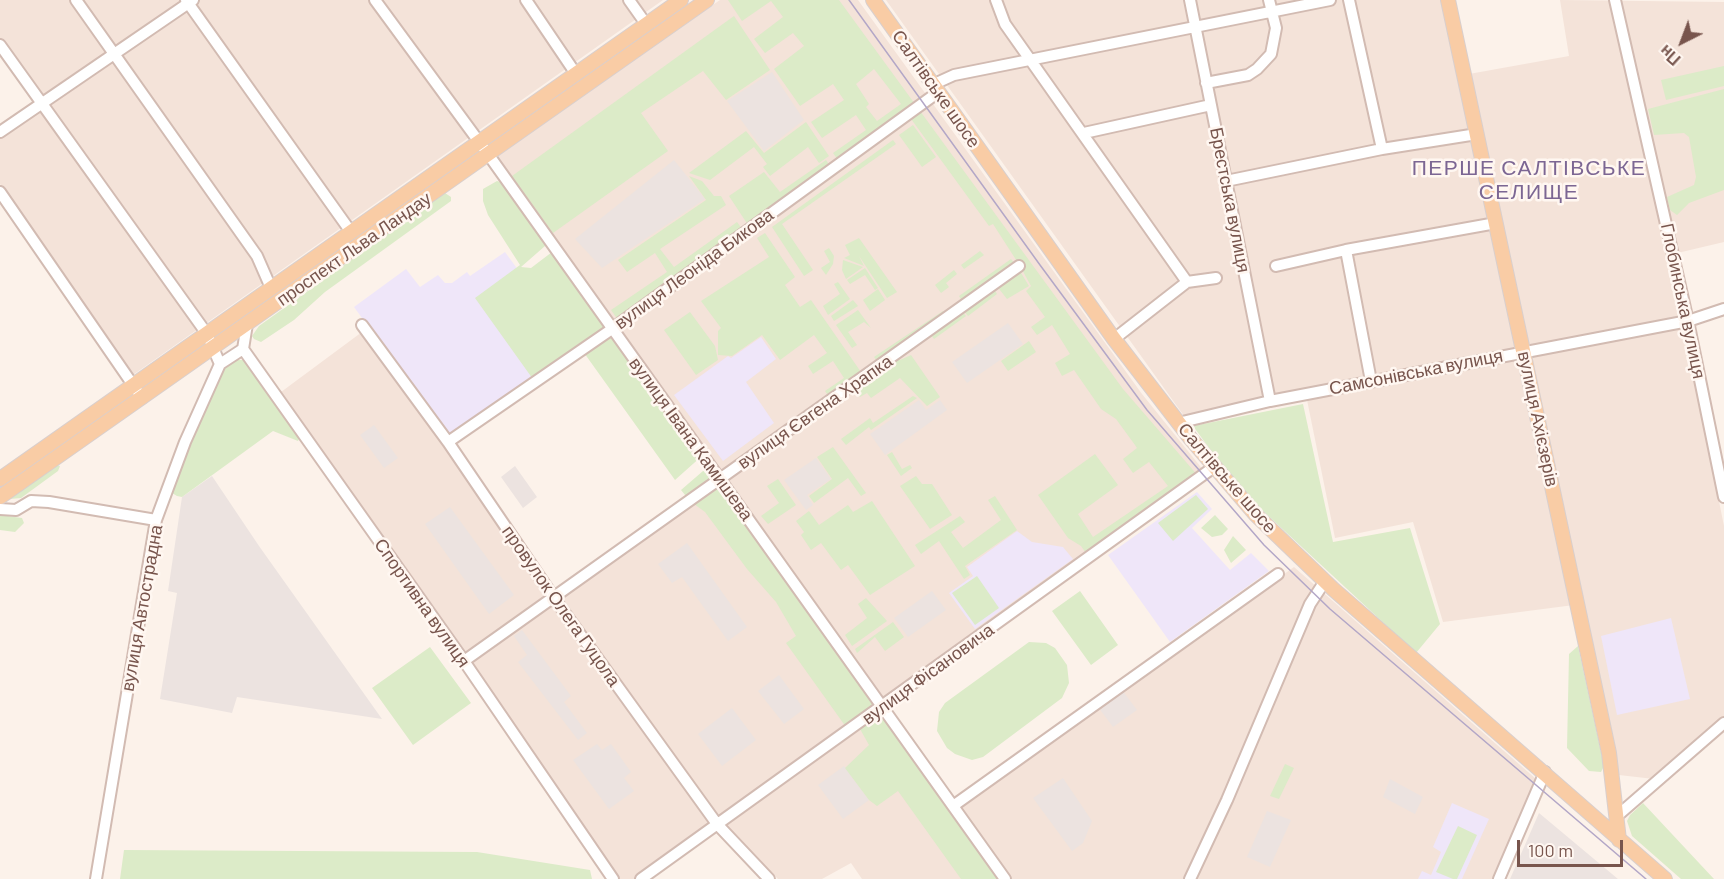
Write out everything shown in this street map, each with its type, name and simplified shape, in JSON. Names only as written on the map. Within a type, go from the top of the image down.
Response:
[{"type":"main road","name":"проспект Льва Ландау","points":[[0,479],[681,0]]},
{"type":"main road","name":"проспект Льва Ландау","points":[[0,497],[707,0]]},
{"type":"main road","name":"Салтівське шосе","points":[[873,0],[1114,339],[1178,423],[1256,515],[1324,581],[1665,879]]},
{"type":"main road","name":"вулиця Ахієзерів","points":[[1448,0],[1609,753],[1619,840]]},
{"type":"street","points":[[76,0],[257,256],[271,288]]},
{"type":"street","name":"вулиця Івана Камишева","points":[[375,0],[721,479],[1005,879]]},
{"type":"street","points":[[526,0],[576,74]]},
{"type":"street","points":[[629,0],[646,24]]},
{"type":"street","points":[[996,0],[1001,16],[1030,60],[1084,133],[1187,282]]},
{"type":"street","name":"Брестська вулиця","points":[[1190,0],[1270,401]]},
{"type":"street","name":"вулиця Леоніда Бикова","points":[[448,442],[612,329],[954,75],[1196,26],[1271,5],[1330,0]]},
{"type":"street","points":[[1350,0],[1382,149]]},
{"type":"street","name":"Глобинська вулиця","points":[[1615,0],[1688,321],[1724,497]]},
{"type":"street","points":[[0,132],[189,1],[351,232]]},
{"type":"street","points":[[1206,83],[1248,75],[1271,54],[1276,28],[1271,5]]},
{"type":"street","points":[[0,45],[207,334],[220,364],[243,349],[247,324]]},
{"type":"street","points":[[1084,133],[1211,105]]},
{"type":"street","points":[[1226,181],[1382,149],[1477,134]]},
{"type":"street","points":[[0,192],[142,398]]},
{"type":"street","points":[[1276,266],[1346,250],[1496,224]]},
{"type":"street","points":[[1346,250],[1371,381]]},
{"type":"street","name":"вулиця Євгена Храпка","points":[[464,662],[1019,266]]},
{"type":"street","points":[[1114,339],[1187,282],[1216,278]]},
{"type":"street","name":"Самсонівська вулиця","points":[[1178,423],[1270,401],[1688,321],[1724,309]]},
{"type":"street","name":"провулок Олега Гуцола","points":[[362,325],[448,442],[554,598],[717,824],[769,879]]},
{"type":"street","name":"Спортивна вулиця","points":[[243,349],[464,662],[613,879]]},
{"type":"street","name":"вулиця Автострадна","points":[[96,879],[156,520],[185,442],[220,364]]},
{"type":"street","name":"вулиця Фісановича","points":[[641,879],[884,707],[1214,467]]},
{"type":"street","points":[[0,509],[16,510],[31,501],[49,502],[156,520]]},
{"type":"street","points":[[953,806],[1278,574]]},
{"type":"street","points":[[1190,879],[1231,790],[1310,604],[1324,581]]},
{"type":"street","points":[[1617,816],[1724,723]]},
{"type":"street","points":[[1498,879],[1545,772]]},
{"type":"shaded area","points":[[0,0],[663,0],[133,375],[0,184],[0,136],[48,104],[0,38]]},
{"type":"shaded area","points":[[720,0],[858,0],[1142,394],[1204,471],[886,702],[494,157]]},
{"type":"shaded area","points":[[886,0],[1447,0],[1574,605],[1443,622],[1413,522],[1335,538],[1305,390],[1184,416]]},
{"type":"shaded area","points":[[1560,0],[1724,2],[1724,242],[1669,255],[1724,526],[1724,717],[1654,779],[1619,775],[1469,74],[1569,56]]},
{"type":"shaded area","points":[[772,72],[804,120],[764,151],[727,101]]},
{"type":"shaded area","points":[[674,160],[705,199],[602,268],[575,239]]},
{"type":"shaded area","points":[[505,252],[576,349],[448,437],[354,307],[406,269],[420,287],[438,275],[445,283],[452,283],[467,272],[470,276]]},
{"type":"shaded area","points":[[1008,323],[1023,344],[967,383],[952,362]]},
{"type":"shaded area","points":[[362,332],[555,601],[703,495],[978,879],[862,879],[851,863],[822,879],[778,879],[718,819],[637,879],[616,879],[277,395]]},
{"type":"shaded area","points":[[761,337],[776,359],[746,382],[774,423],[723,461],[674,395],[728,356],[731,358]]},
{"type":"shaded area","points":[[919,400],[926,410],[940,400],[947,410],[885,455],[870,434]]},
{"type":"shaded area","points":[[374,425],[398,458],[384,468],[360,435]]},
{"type":"shaded area","points":[[816,458],[831,479],[807,495],[813,505],[806,510],[784,480]]},
{"type":"shaded area","points":[[515,466],[537,497],[523,508],[501,477]]},
{"type":"shaded area","points":[[212,476],[382,719],[237,697],[232,713],[160,699],[177,593],[168,591],[182,497]]},
{"type":"shaded area","points":[[1197,492],[1212,509],[1192,528],[1230,570],[1251,553],[1269,571],[1170,642],[1108,555]]},
{"type":"shaded area","points":[[450,507],[514,595],[489,614],[425,524]]},
{"type":"shaded area","points":[[1017,531],[1032,542],[1063,547],[1073,559],[975,629],[949,593],[973,576],[967,567]]},
{"type":"shaded area","points":[[687,543],[747,627],[728,641],[682,577],[672,583],[658,564]]},
{"type":"shaded area","points":[[1294,567],[1536,779],[1492,879],[1010,879],[959,807]]},
{"type":"shaded area","points":[[932,591],[946,610],[908,637],[894,618]]},
{"type":"shaded area","points":[[1671,618],[1690,699],[1617,715],[1601,636]]},
{"type":"shaded area","points":[[522,630],[571,696],[564,702],[587,733],[578,740],[518,662],[527,655],[514,636]]},
{"type":"shaded area","points":[[779,675],[804,709],[784,724],[758,691]]},
{"type":"shaded area","points":[[1122,690],[1137,710],[1113,727],[1098,707]]},
{"type":"shaded area","points":[[732,708],[756,740],[722,766],[698,734]]},
{"type":"shaded area","points":[[597,744],[602,750],[611,744],[631,772],[624,778],[634,791],[609,809],[573,760]]},
{"type":"shaded area","points":[[844,766],[869,800],[843,819],[818,785]]},
{"type":"shaded area","points":[[1063,778],[1092,821],[1083,843],[1072,851],[1033,798]]},
{"type":"shaded area","points":[[1390,779],[1423,797],[1415,814],[1383,797]]},
{"type":"shaded area","points":[[1452,803],[1489,819],[1462,879],[1418,879],[1422,871],[1431,875],[1441,852],[1433,847]]},
{"type":"shaded area","points":[[1267,811],[1291,820],[1270,867],[1247,857]]},
{"type":"shaded area","points":[[1539,813],[1618,879],[1510,879]]},
{"type":"green space","points":[[728,0],[839,0],[1123,389],[1199,477],[1088,556],[1081,546],[1068,538],[1038,495],[1095,454],[1118,485],[1078,514],[1093,537],[1168,486],[1149,462],[1133,473],[1123,459],[1137,448],[1116,419],[1101,409],[1074,370],[1062,376],[1055,363],[1070,354],[1052,325],[1037,335],[1031,327],[1045,317],[1026,291],[1031,286],[1020,266],[993,224],[989,226],[906,112],[838,160],[833,153],[866,130],[856,115],[822,138],[811,122],[844,100],[833,84],[800,106],[774,69],[804,46],[793,33],[765,53],[754,39],[783,17],[771,1],[742,21]],"holes":[[[874,69],[901,104],[877,121],[866,107],[869,104],[856,84]]]},
{"type":"green space","points":[[734,16],[770,70],[726,100],[703,71],[641,113],[668,151],[553,233],[512,176]]},
{"type":"green space","points":[[1724,66],[1724,86],[1666,100],[1661,80]]},
{"type":"green space","points":[[1724,89],[1724,190],[1689,203],[1677,215],[1670,210],[1667,197],[1694,185],[1696,177],[1689,137],[1684,133],[1654,135],[1648,109]]},
{"type":"green space","points":[[806,122],[829,156],[819,163],[808,147],[770,176],[763,167],[767,164],[754,147],[710,180],[689,173],[746,131],[764,153]]},
{"type":"green space","points":[[913,125],[936,157],[922,167],[899,135]]},
{"type":"green space","points":[[893,140],[896,144],[782,224],[813,270],[804,276],[772,227]]},
{"type":"green space","points":[[460,160],[462,163],[221,333],[220,330]]},
{"type":"green space","points":[[826,160],[830,166],[748,225],[729,196],[764,172],[780,192]]},
{"type":"green space","points":[[689,176],[702,181],[714,196],[721,196],[726,205],[660,249],[674,267],[737,222],[743,230],[618,320],[611,310],[667,272],[655,253],[627,272],[618,260],[706,200]]},
{"type":"green space","points":[[497,181],[510,185],[546,236],[545,246],[521,267],[531,268],[556,249],[703,455],[675,480],[582,350],[535,382],[475,298],[520,265],[488,215],[483,201],[483,189]]},
{"type":"green space","points":[[445,193],[451,197],[451,201],[325,292],[294,320],[261,342],[254,339],[252,336],[259,326]]},
{"type":"green space","points":[[765,233],[795,277],[785,285],[800,307],[811,300],[863,375],[830,398],[825,391],[844,378],[833,361],[813,374],[808,366],[827,353],[814,335],[780,360],[762,335],[732,356],[718,355],[718,331],[721,328],[701,301],[769,257],[757,238]]},
{"type":"green space","points":[[859,238],[897,292],[887,298],[859,256],[864,266],[844,258],[850,255],[845,245]]},
{"type":"green space","points":[[829,248],[834,256],[833,264],[826,275],[821,268],[830,262],[824,251]]},
{"type":"green space","points":[[980,251],[984,255],[964,269],[961,265]]},
{"type":"green space","points":[[1011,259],[1015,264],[963,302],[959,296]]},
{"type":"green space","points":[[843,260],[863,267],[846,279],[842,270]]},
{"type":"green space","points":[[865,268],[878,288],[875,290],[865,275],[850,284],[847,280]]},
{"type":"green space","points":[[1018,268],[1029,286],[1007,299],[996,285]]},
{"type":"green space","points":[[954,270],[957,274],[946,283],[949,287],[941,293],[935,285]]},
{"type":"green space","points":[[838,282],[850,299],[828,315],[823,306],[840,294],[834,284]]},
{"type":"green space","points":[[992,286],[997,294],[968,316],[962,309]]},
{"type":"green space","points":[[878,289],[885,300],[870,311],[863,300]]},
{"type":"green space","points":[[853,300],[858,306],[834,321],[831,316]]},
{"type":"green space","points":[[858,310],[871,328],[864,322],[848,332],[857,345],[852,348],[836,325]]},
{"type":"green space","points":[[961,310],[966,316],[934,339],[929,332]]},
{"type":"green space","points":[[943,311],[945,316],[878,362],[874,357]]},
{"type":"green space","points":[[690,312],[715,346],[718,360],[696,375],[664,330]]},
{"type":"green space","points":[[1029,341],[1036,352],[1008,371],[1001,361]]},
{"type":"green space","points":[[911,355],[940,397],[927,406],[900,378],[871,398],[867,393],[860,397],[853,388],[896,358],[900,360]]},
{"type":"green space","points":[[234,360],[245,360],[300,437],[298,441],[273,431],[182,497],[177,496],[172,493],[203,412],[227,365]]},
{"type":"green space","points":[[913,396],[917,398],[871,430],[869,427],[846,445],[841,439],[870,418],[873,423]]},
{"type":"green space","points":[[1303,404],[1333,542],[1410,528],[1440,624],[1416,653],[1262,510],[1220,463],[1193,426]]},
{"type":"green space","points":[[833,447],[866,493],[861,496],[848,478],[814,503],[809,496],[832,479],[817,457]]},
{"type":"green space","points":[[892,452],[902,469],[910,465],[912,468],[901,476],[887,455]]},
{"type":"green space","points":[[57,465],[60,466],[58,471],[21,498],[10,499]]},
{"type":"green space","points":[[713,469],[874,702],[873,709],[846,727],[786,643],[796,636],[776,602],[747,569],[705,512],[690,501],[681,490],[703,471]]},
{"type":"green space","points":[[916,476],[922,484],[932,484],[952,515],[930,529],[900,486]]},
{"type":"green space","points":[[778,479],[796,505],[768,524],[761,516],[779,503],[767,486]]},
{"type":"green space","points":[[1196,495],[1208,509],[1173,541],[1158,523]]},
{"type":"green space","points":[[995,496],[1017,530],[965,566],[970,575],[964,579],[939,541],[921,554],[915,545],[960,516],[965,522],[951,532],[963,548],[1001,520],[988,500]]},
{"type":"green space","points":[[872,501],[915,566],[870,595],[848,565],[841,570],[821,543],[811,550],[801,535],[804,532],[796,521],[809,511],[819,525],[848,505],[853,512]]},
{"type":"green space","points":[[0,515],[22,518],[24,523],[15,532],[0,530]]},
{"type":"green space","points":[[1215,515],[1228,529],[1222,535],[1212,537],[1201,528]]},
{"type":"green space","points":[[1233,536],[1246,550],[1231,563],[1224,550]]},
{"type":"green space","points":[[977,576],[999,608],[975,625],[952,593]]},
{"type":"green space","points":[[1080,591],[1118,645],[1091,665],[1052,611]]},
{"type":"green space","points":[[866,598],[887,621],[852,646],[845,635],[867,618],[858,604]]},
{"type":"green space","points":[[893,622],[904,637],[885,651],[875,637],[857,653],[855,649]]},
{"type":"green space","points":[[1029,642],[1046,643],[1055,648],[1067,665],[1069,683],[1062,698],[983,757],[972,760],[955,754],[947,748],[937,731],[939,712],[945,703]]},
{"type":"green space","points":[[1578,646],[1604,766],[1601,772],[1589,771],[1567,748],[1569,654]]},
{"type":"green space","points":[[430,647],[471,703],[413,745],[372,688]]},
{"type":"green space","points":[[887,711],[1005,879],[961,879],[898,791],[877,806],[869,800],[845,768],[869,745],[860,729]]},
{"type":"green space","points":[[1285,764],[1294,768],[1279,799],[1270,796]]},
{"type":"green space","points":[[1643,803],[1714,879],[1681,879],[1632,836],[1627,821]]},
{"type":"green space","points":[[1458,826],[1477,835],[1457,879],[1453,879],[1436,872]]},
{"type":"green space","points":[[124,850],[477,852],[590,870],[592,879],[120,879]]},
{"type":"tram line","points":[[849,0],[1147,410],[1264,545],[1330,609],[1646,879]]},
{"type":"district","name":"ПЕРШЕ САЛТІВСЬКЕ СЕЛИЩЕ","points":[[1529,180]]}]
